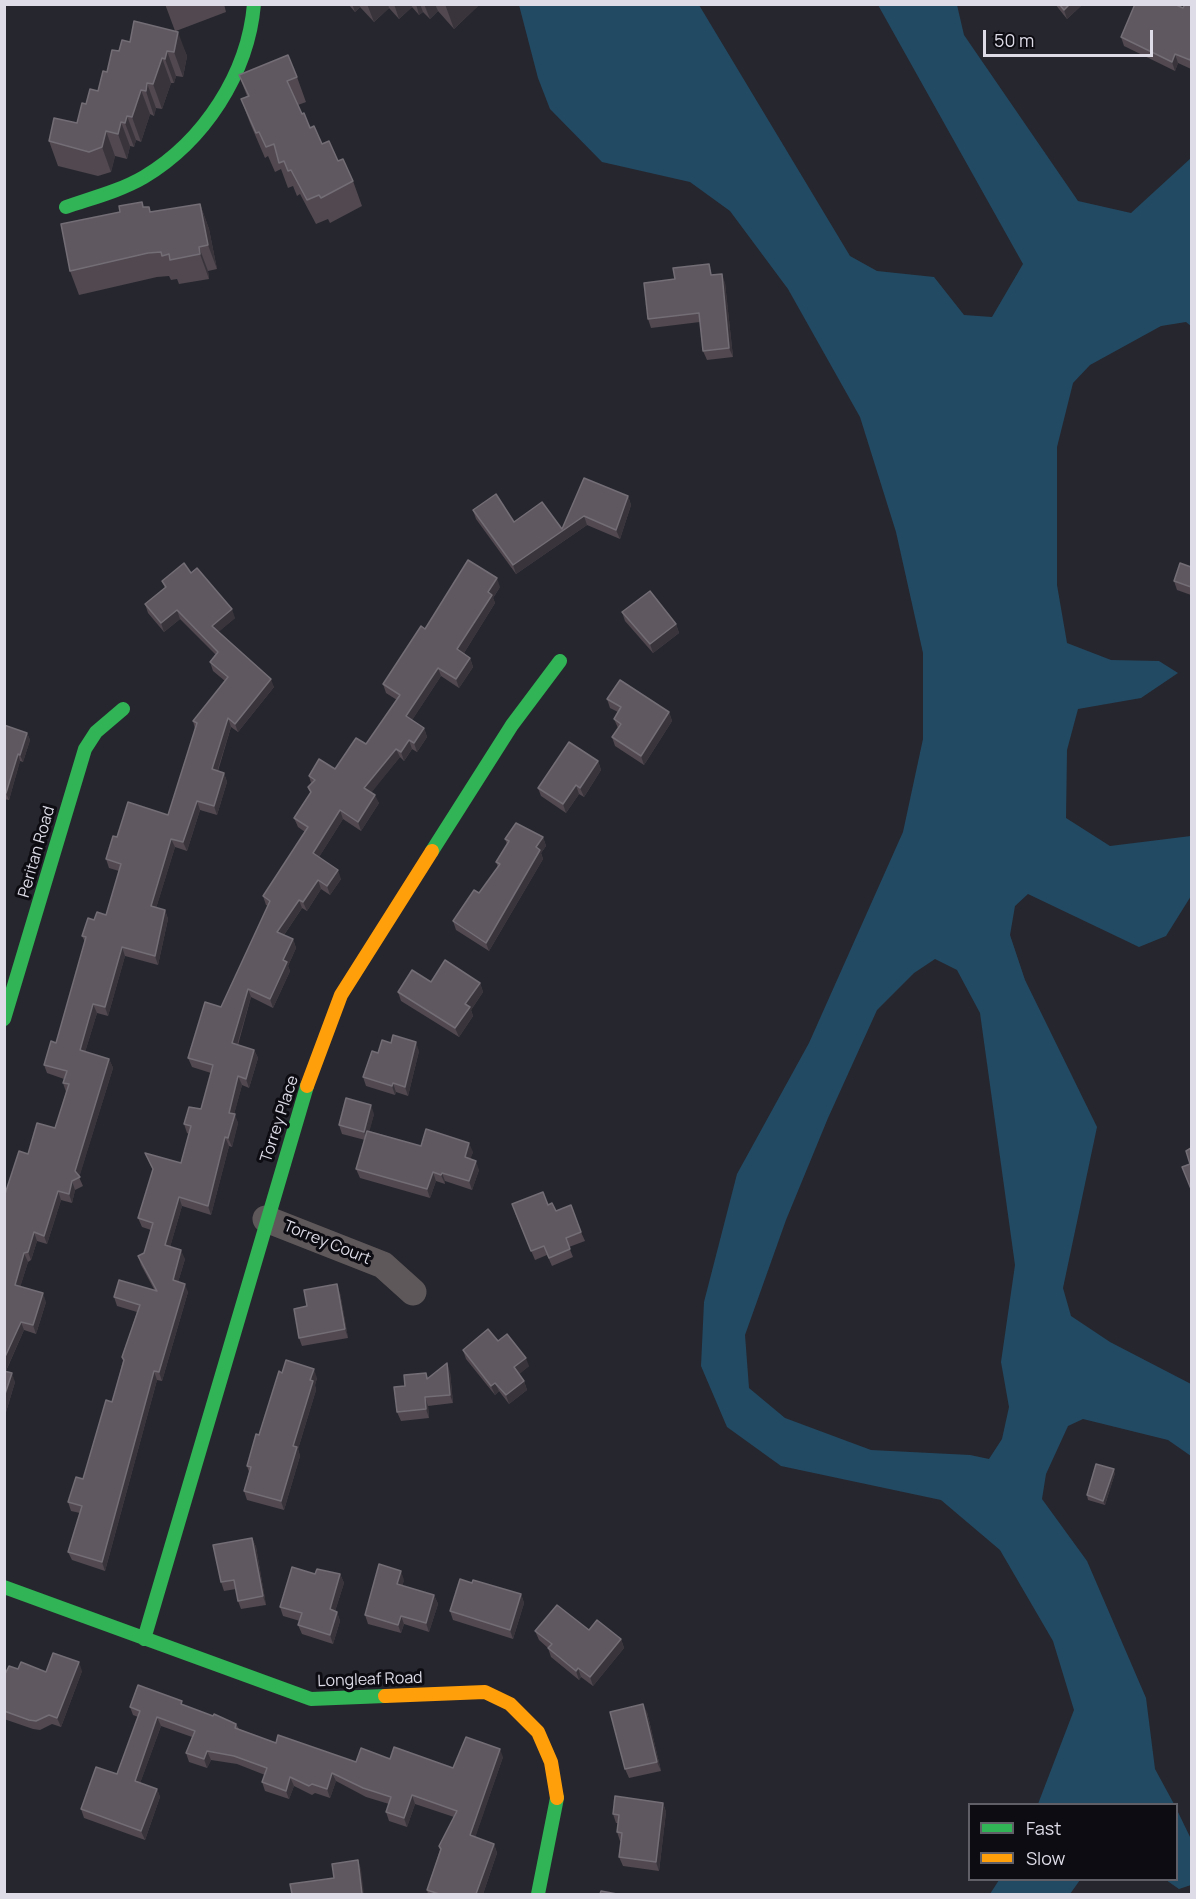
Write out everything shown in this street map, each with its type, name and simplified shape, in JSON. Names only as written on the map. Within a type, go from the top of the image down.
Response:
[{"type":"street","points":[[66,207],[141,178],[187,144],[211,117],[227,91],[243,54],[254,16],[254,4]]},
{"type":"street","name":"Torrey Place","points":[[144,1639],[298,1113],[341,995],[512,725],[560,661]]},
{"type":"street","name":"Peritan Road","points":[[4,1019],[85,749],[96,732],[123,709]]},
{"type":"street","name":"Torrey Court","points":[[266,1219],[383,1265],[414,1292]]},
{"type":"street","name":"Longleaf Road","points":[[4,1587],[311,1699],[485,1692],[510,1704],[538,1732],[551,1762],[558,1794],[538,1894]]},
{"type":"water","points":[[519,5],[699,5],[850,256],[877,271],[934,277],[964,315],[992,317],[1023,264],[878,5],[957,5],[964,35],[1078,201],[1131,213],[1191,158],[1191,326],[1186,322],[1161,326],[1090,365],[1073,383],[1057,447],[1057,585],[1067,643],[1111,660],[1159,661],[1178,673],[1141,698],[1078,709],[1067,750],[1066,818],[1110,846],[1191,836],[1191,896],[1166,936],[1139,947],[1028,894],[1015,906],[1010,935],[1025,980],[1097,1127],[1063,1288],[1071,1316],[1110,1342],[1191,1384],[1191,1456],[1168,1440],[1083,1419],[1068,1426],[1046,1474],[1042,1499],[1087,1561],[1146,1698],[1155,1769],[1173,1803],[1038,1803],[1074,1710],[1053,1641],[1000,1550],[941,1500],[781,1466],[727,1427],[701,1366],[704,1302],[737,1174],[809,1043],[903,832],[923,739],[923,653],[896,532],[860,417],[788,289],[730,211],[690,182],[602,162],[550,109],[538,78]],"holes":[[[935,959],[957,970],[980,1013],[1015,1265],[1001,1362],[1009,1407],[1002,1439],[989,1459],[970,1455],[871,1450],[785,1418],[749,1388],[745,1335],[786,1220],[828,1118],[877,1010],[914,973]]]},
{"type":"water","points":[[1178,1812],[1191,1839],[1191,1885],[1179,1889],[1167,1881],[1178,1881]]},
{"type":"water","points":[[998,1881],[1079,1881],[1070,1894],[990,1894]]},
{"type":"building","points":[[1059,4],[1070,4],[1064,10]]},
{"type":"building","points":[[1135,4],[1174,4],[1183,8],[1185,4],[1191,4],[1190,60],[1175,54],[1172,62],[1121,37]]},
{"type":"building","points":[[134,21],[178,32],[174,52],[167,51],[165,59],[162,58],[153,84],[147,83],[146,91],[141,90],[132,117],[127,116],[125,123],[121,122],[118,134],[106,131],[102,147],[89,152],[49,141],[54,118],[77,123],[82,103],[86,104],[90,89],[98,91],[103,71],[107,72],[112,50],[119,51],[122,40],[130,42]]},
{"type":"building","points":[[288,55],[297,77],[287,81],[302,114],[304,113],[310,128],[314,126],[322,144],[329,141],[338,161],[343,159],[353,181],[321,198],[319,195],[307,200],[291,170],[288,171],[284,161],[279,163],[274,144],[266,147],[259,132],[256,133],[241,99],[249,96],[239,75]]},
{"type":"building","points":[[142,202],[143,207],[149,207],[150,212],[200,204],[208,245],[199,247],[200,254],[170,260],[169,254],[162,256],[161,252],[148,253],[70,271],[61,224],[120,212],[119,206]]},
{"type":"building","points":[[709,264],[711,275],[722,274],[729,348],[703,351],[699,313],[648,319],[644,283],[675,279],[673,268]]},
{"type":"building","points":[[584,478],[628,496],[616,530],[584,516],[513,565],[473,510],[496,494],[514,522],[542,502],[562,529]]},
{"type":"building","points":[[468,560],[497,578],[488,592],[492,595],[457,649],[470,658],[456,679],[438,668],[406,716],[424,728],[414,743],[409,740],[401,752],[396,749],[364,788],[375,795],[358,822],[340,810],[313,853],[338,870],[327,886],[318,880],[303,902],[299,900],[277,932],[293,939],[283,960],[287,962],[270,999],[248,989],[232,1043],[254,1050],[246,1079],[238,1076],[229,1113],[235,1114],[228,1138],[225,1137],[208,1206],[179,1197],[165,1245],[181,1250],[173,1280],[185,1284],[159,1372],[154,1371],[102,1562],[68,1552],[82,1506],[68,1502],[76,1477],[83,1479],[106,1400],[112,1402],[124,1360],[122,1357],[140,1305],[114,1297],[119,1280],[157,1291],[138,1256],[144,1253],[153,1223],[138,1218],[153,1169],[145,1153],[181,1163],[191,1126],[184,1124],[189,1107],[201,1109],[213,1065],[188,1058],[205,1002],[221,1007],[270,901],[263,896],[308,827],[294,818],[311,792],[308,787],[315,780],[309,776],[319,759],[335,769],[356,738],[366,744],[400,695],[383,684],[421,626],[425,629]]},
{"type":"building","points":[[184,563],[191,573],[197,568],[232,609],[212,626],[271,679],[235,724],[228,718],[212,769],[224,773],[214,806],[197,801],[183,842],[171,839],[151,906],[165,910],[155,956],[122,947],[105,1007],[93,1004],[80,1050],[109,1059],[75,1171],[80,1177],[72,1181],[69,1194],[58,1191],[44,1236],[34,1232],[28,1252],[24,1253],[15,1285],[43,1293],[33,1325],[21,1322],[4,1359],[4,1197],[19,1151],[28,1154],[37,1123],[55,1128],[69,1084],[63,1083],[67,1071],[44,1065],[51,1041],[56,1043],[86,937],[82,936],[88,918],[94,920],[97,912],[106,915],[121,864],[106,859],[113,836],[117,837],[128,802],[168,815],[197,723],[193,721],[228,677],[210,662],[218,652],[177,610],[161,623],[145,604],[166,587],[162,581]]},
{"type":"building","points":[[1180,563],[1191,567],[1191,587],[1174,581]]},
{"type":"building","points":[[650,591],[676,624],[650,644],[622,612]]},
{"type":"building","points":[[620,680],[669,712],[641,756],[612,737],[621,724],[614,719],[621,707],[607,699]]},
{"type":"building","points":[[4,725],[27,733],[6,793],[4,792]]},
{"type":"building","points":[[569,742],[598,761],[580,788],[576,785],[563,804],[538,788]]},
{"type":"building","points":[[516,823],[543,837],[536,847],[540,850],[486,943],[453,921],[474,890],[479,893],[500,864],[496,862],[509,841],[505,839]]},
{"type":"building","points":[[445,960],[480,983],[465,1004],[470,1007],[455,1028],[398,992],[412,970],[431,982]]},
{"type":"building","points":[[393,1035],[416,1042],[405,1087],[393,1083],[392,1086],[363,1077],[372,1051],[378,1053],[382,1040],[391,1043]]},
{"type":"building","points":[[346,1098],[371,1105],[364,1132],[339,1125]]},
{"type":"building","points":[[426,1129],[469,1143],[465,1157],[476,1161],[469,1181],[433,1172],[427,1189],[356,1169],[367,1131],[421,1146]]},
{"type":"building","points":[[1191,1148],[1191,1189],[1182,1167],[1190,1164],[1186,1151]]},
{"type":"building","points":[[543,1192],[548,1205],[552,1203],[556,1211],[571,1205],[581,1232],[566,1238],[570,1249],[549,1258],[544,1246],[531,1251],[512,1204]]},
{"type":"building","points":[[337,1284],[345,1329],[299,1338],[294,1309],[307,1306],[304,1290]]},
{"type":"building","points":[[488,1329],[498,1341],[507,1334],[526,1358],[514,1367],[524,1381],[506,1395],[495,1383],[491,1386],[463,1350]]},
{"type":"building","points":[[286,1360],[314,1369],[310,1380],[313,1381],[293,1446],[297,1447],[281,1501],[244,1491],[251,1467],[247,1466],[256,1434],[259,1435],[279,1371],[282,1373]]},
{"type":"building","points":[[447,1363],[450,1395],[425,1397],[426,1409],[397,1412],[394,1387],[405,1386],[404,1375],[426,1373],[427,1379]]},
{"type":"building","points":[[4,1371],[12,1373],[4,1397]]},
{"type":"building","points":[[1096,1464],[1114,1469],[1103,1501],[1087,1495]]},
{"type":"building","points":[[252,1538],[263,1596],[238,1601],[234,1580],[221,1582],[213,1545]]},
{"type":"building","points":[[379,1564],[401,1571],[397,1584],[434,1595],[426,1623],[401,1616],[398,1625],[365,1615]]},
{"type":"building","points":[[292,1567],[315,1574],[317,1569],[340,1574],[330,1609],[337,1612],[330,1635],[298,1625],[302,1613],[280,1607]]},
{"type":"building","points":[[460,1579],[472,1583],[473,1580],[521,1594],[510,1630],[450,1611]]},
{"type":"building","points":[[557,1605],[589,1630],[597,1620],[621,1639],[590,1677],[578,1668],[576,1671],[548,1648],[552,1644],[535,1631]]},
{"type":"building","points":[[53,1653],[79,1662],[57,1718],[49,1715],[36,1721],[4,1711],[4,1676],[9,1666],[18,1669],[21,1662],[46,1672]]},
{"type":"building","points":[[138,1685],[182,1701],[181,1704],[213,1716],[214,1714],[236,1724],[235,1728],[276,1743],[278,1735],[356,1762],[361,1748],[390,1759],[394,1747],[453,1768],[466,1737],[500,1749],[470,1835],[494,1844],[476,1894],[439,1894],[427,1890],[441,1849],[439,1846],[457,1811],[412,1795],[404,1818],[386,1812],[391,1797],[363,1788],[332,1773],[327,1789],[312,1784],[309,1786],[290,1777],[286,1791],[262,1782],[267,1768],[234,1756],[207,1751],[204,1759],[186,1753],[195,1731],[157,1717],[135,1781],[157,1789],[141,1831],[81,1809],[96,1767],[117,1774],[140,1711],[130,1707]]},
{"type":"building","points":[[643,1704],[657,1762],[625,1769],[610,1712]]},
{"type":"building","points":[[615,1796],[663,1803],[656,1862],[619,1857],[622,1833],[617,1832],[619,1815],[613,1814]]},
{"type":"building","points":[[358,1860],[362,1894],[292,1894],[290,1884],[334,1878],[332,1864]]},
{"type":"building","points":[[601,1891],[617,1894],[600,1894]]},
{"type":"traffic: fast","points":[[66,207],[135,182],[166,162],[186,145],[204,125],[232,80],[243,56],[254,4]]},
{"type":"traffic: fast","points":[[432,851],[512,725],[560,661]]},
{"type":"traffic: fast","points":[[4,1019],[85,749],[96,732],[123,709]]},
{"type":"traffic: fast","points":[[144,1639],[307,1086]]},
{"type":"traffic: fast","points":[[4,1587],[311,1699],[385,1696]]},
{"type":"traffic: fast","points":[[538,1894],[557,1798]]},
{"type":"traffic: slow","points":[[307,1086],[341,995],[432,851]]},
{"type":"traffic: slow","points":[[385,1696],[485,1692],[510,1704],[538,1732],[551,1762],[557,1798]]}]
